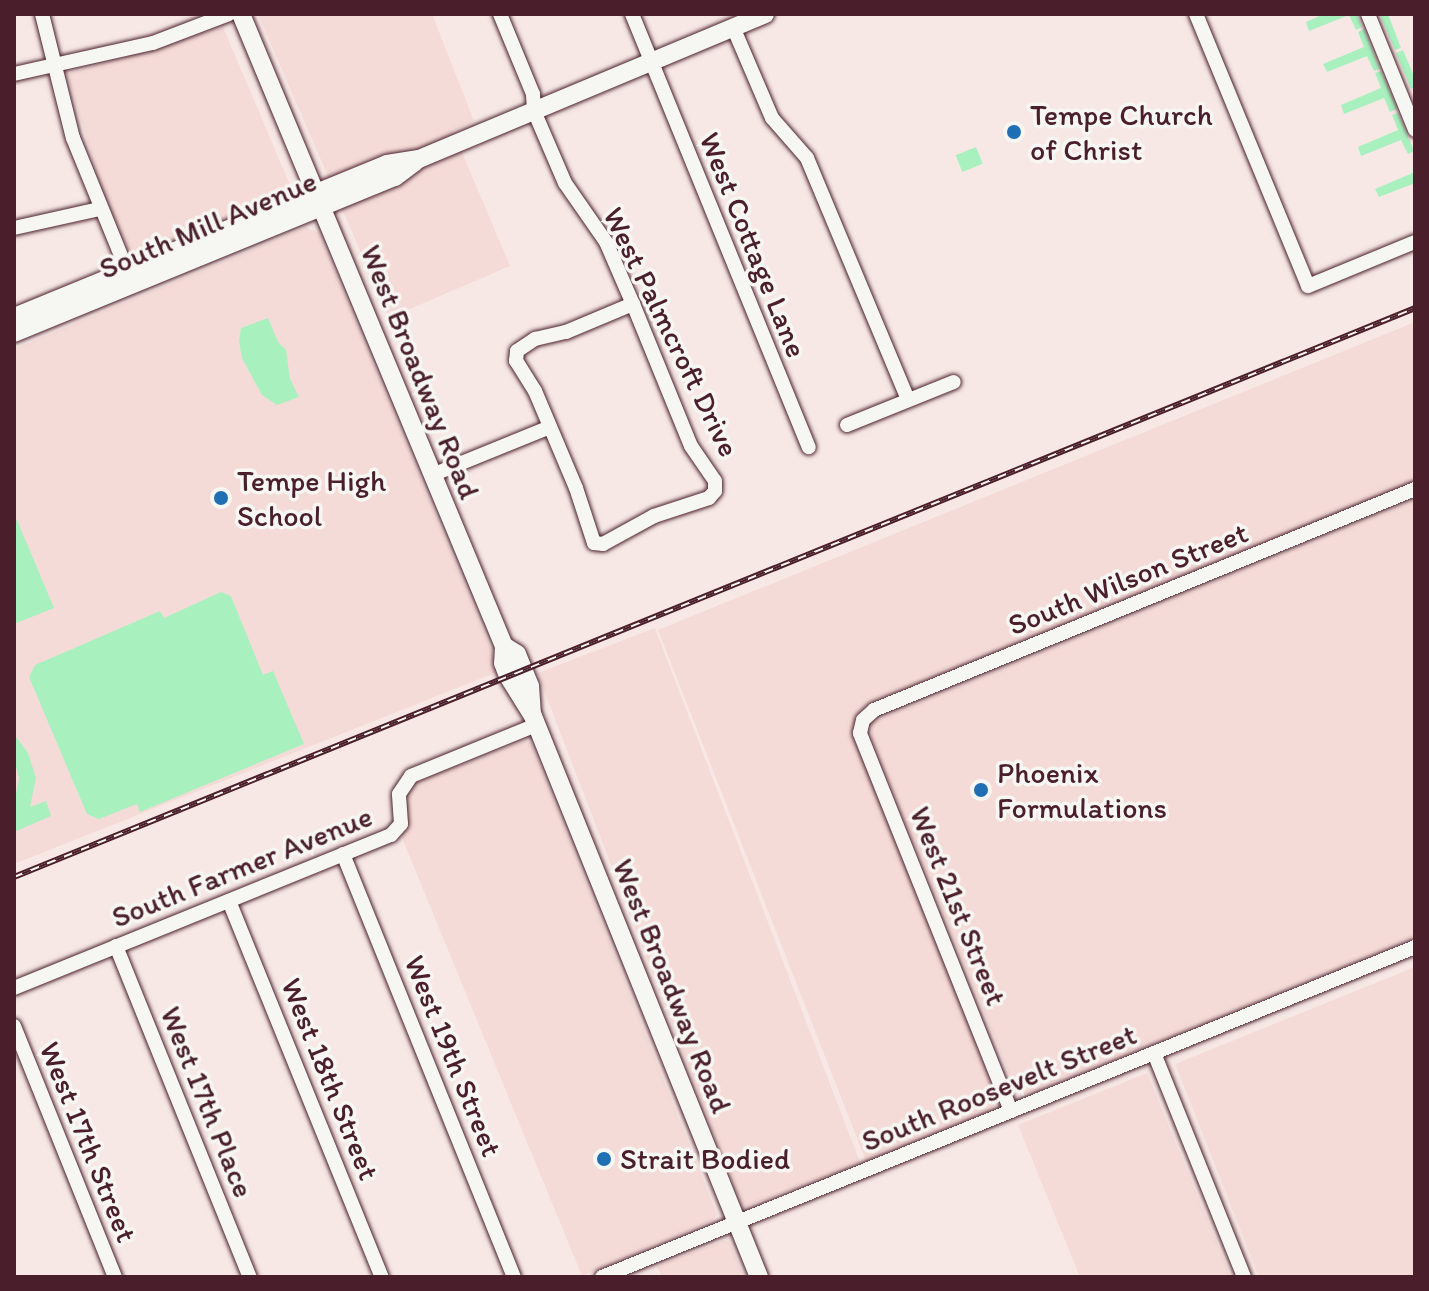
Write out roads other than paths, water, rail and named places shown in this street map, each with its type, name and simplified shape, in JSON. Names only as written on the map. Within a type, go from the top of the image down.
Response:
[{"type":"main road","name":"West Broadway Road","points":[[241,14],[504,646],[503,663],[508,676],[534,720],[759,1277]]},
{"type":"main road","name":"South Mill Avenue","points":[[14,317],[129,276],[319,200],[395,177],[419,159],[765,14]]},
{"type":"main road","name":"South Mill Avenue","points":[[14,333],[319,200]]},
{"type":"street","points":[[42,14],[73,138],[129,276]]},
{"type":"street","points":[[14,74],[153,43],[229,14]]},
{"type":"street","name":"West Palmcroft Drive","points":[[500,14],[533,94],[534,111],[565,183],[606,242],[691,446],[715,481],[715,491],[698,504],[654,516],[603,544],[594,543],[550,427]]},
{"type":"street","name":"West Cottage Lane","points":[[632,14],[809,447]]},
{"type":"street","points":[[1196,14],[1308,286],[1415,242]]},
{"type":"street","points":[[1368,14],[1415,130]]},
{"type":"street","points":[[733,27],[772,118],[807,158],[908,400]]},
{"type":"street","points":[[14,228],[100,209]]},
{"type":"street","points":[[432,475],[550,427],[535,391],[516,361],[517,351],[535,339],[566,332],[633,304]]},
{"type":"street","points":[[847,425],[954,382]]},
{"type":"street","name":"South Wilson Street","points":[[863,720],[874,710],[1415,489]]},
{"type":"street","name":"South Farmer Avenue","points":[[14,988],[398,830],[402,817],[399,794],[411,776],[534,720]]},
{"type":"street","name":"West 21st Street","points":[[863,720],[860,733],[1011,1111]]},
{"type":"street","name":"West 19th Street","points":[[343,854],[514,1277]]},
{"type":"street","name":"West 18th Street","points":[[229,901],[382,1277]]},
{"type":"street","name":"West 17th Place","points":[[116,946],[250,1277]]},
{"type":"street","name":"South Roosevelt Street","points":[[602,1277],[1415,947]]},
{"type":"street","name":"West 17th Street","points":[[14,1026],[115,1277]]},
{"type":"street","points":[[1154,1053],[1244,1277]]},
{"type":"railway","points":[[14,877],[1415,308]]},
{"type":"place","name":"Tempe Church of Christ","points":[[1014,132]]},
{"type":"place","name":"Tempe High School","points":[[221,498]]},
{"type":"place","name":"Phoenix Formulations","points":[[981,790]]},
{"type":"place","name":"Strait Bodied","points":[[604,1159]]}]
